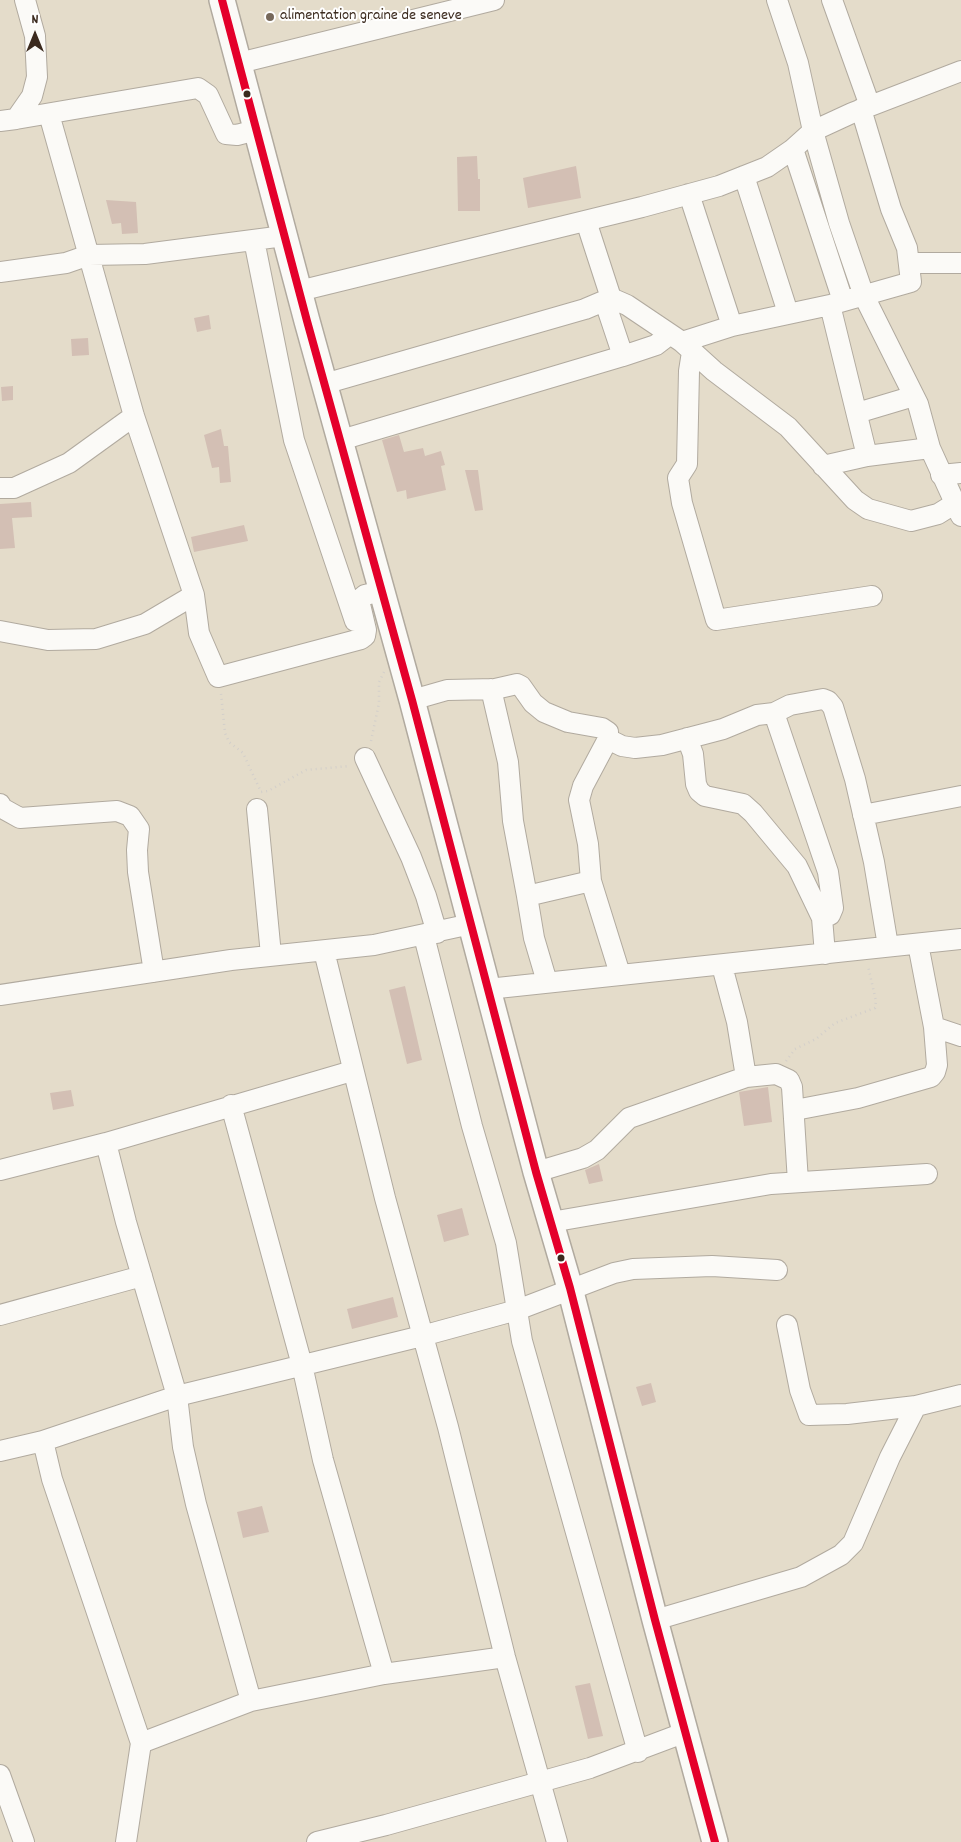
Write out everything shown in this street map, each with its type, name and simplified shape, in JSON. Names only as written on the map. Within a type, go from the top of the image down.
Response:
[{"type":"main road","points":[[222,0],[324,384],[412,700],[536,1172],[570,1288],[654,1620],[715,1842]]},
{"type":"street","points":[[8,120],[32,96],[37,76],[35,36],[25,0]]},
{"type":"street","points":[[239,63],[418,8],[494,0]]},
{"type":"street","points":[[324,384],[608,300],[627,305],[681,343],[788,427],[855,500],[868,509],[910,521],[958,510],[930,448],[914,396],[864,296],[839,223],[813,131],[798,63],[777,0]]},
{"type":"street","points":[[341,440],[656,345],[681,343],[732,326],[837,303],[910,283],[907,248],[891,208],[865,108],[832,0]]},
{"type":"street","points":[[299,291],[586,221],[719,186],[767,167],[794,149],[813,131],[865,108],[961,71]]},
{"type":"street","points":[[8,120],[198,88],[208,95],[226,134],[237,135],[256,130]]},
{"type":"street","points":[[49,114],[134,416],[194,595],[199,633],[218,677],[361,639],[365,636],[366,630],[359,600],[365,595],[382,591]]},
{"type":"street","points":[[794,149],[837,303],[866,456]]},
{"type":"street","points":[[744,176],[788,313]]},
{"type":"street","points":[[689,194],[732,326]]},
{"type":"street","points":[[586,221],[623,356]]},
{"type":"street","points":[[0,272],[66,263],[89,255],[145,254],[284,236]]},
{"type":"street","points":[[254,240],[294,440],[361,639]]},
{"type":"street","points":[[909,263],[961,263]]},
{"type":"street","points":[[681,343],[689,371],[687,464],[678,478],[682,504],[716,620],[872,596]]},
{"type":"street","points":[[857,414],[914,396]]},
{"type":"street","points":[[0,488],[14,488],[69,462],[134,416]]},
{"type":"street","points":[[823,466],[866,456],[930,448]]},
{"type":"street","points":[[941,475],[961,473]]},
{"type":"street","points":[[0,631],[48,640],[96,639],[145,624],[194,595]]},
{"type":"street","points":[[412,700],[447,690],[491,689],[512,684],[521,686],[533,702],[544,712],[568,722],[602,728],[608,732],[608,739],[583,786],[579,800],[588,844],[591,881],[620,974]]},
{"type":"street","points":[[491,689],[508,762],[513,821],[532,929],[547,982]]},
{"type":"street","points":[[608,739],[622,746],[635,748],[662,744],[723,729],[757,716],[774,713],[790,705],[818,700],[826,700],[832,704],[855,779],[874,862],[888,946]]},
{"type":"street","points":[[774,713],[828,872],[833,908],[830,915],[822,918]]},
{"type":"street","points":[[687,738],[693,754],[696,784],[699,791],[705,796],[737,801],[754,813],[797,866],[822,918],[825,954]]},
{"type":"street","points":[[365,758],[411,857],[426,896],[430,934],[472,1126],[506,1243],[522,1341],[638,1752]]},
{"type":"street","points":[[863,815],[961,796]]},
{"type":"street","points":[[0,804],[2,808],[20,818],[117,810],[130,816],[139,829],[137,850],[138,872],[154,972]]},
{"type":"street","points":[[257,809],[271,956]]},
{"type":"street","points":[[527,896],[591,881]]},
{"type":"street","points":[[0,995],[271,956],[324,952],[430,934],[471,924]]},
{"type":"street","points":[[488,989],[620,974],[722,966],[961,939]]},
{"type":"street","points":[[795,1110],[858,1098],[931,1077],[935,1072],[937,1065],[934,1027],[918,944]]},
{"type":"street","points":[[324,952],[352,1071],[450,1436],[505,1657],[542,1782],[557,1842]]},
{"type":"street","points":[[722,966],[737,1022],[746,1077]]},
{"type":"street","points":[[934,1027],[961,1036]]},
{"type":"street","points":[[0,1170],[106,1143],[352,1071]]},
{"type":"street","points":[[536,1172],[583,1158],[597,1150],[629,1118],[746,1077],[776,1074],[789,1080],[792,1087],[795,1110],[798,1182]]},
{"type":"street","points":[[231,1106],[302,1365],[323,1460],[384,1674]]},
{"type":"street","points":[[106,1143],[177,1396],[183,1447],[196,1504],[250,1701]]},
{"type":"street","points":[[551,1222],[753,1186],[927,1174]]},
{"type":"street","points":[[0,1451],[44,1441],[177,1396],[422,1336],[517,1310],[570,1288],[633,1269],[712,1266],[777,1270]]},
{"type":"street","points":[[0,1315],[142,1276]]},
{"type":"street","points":[[786,1325],[800,1390],[809,1415],[847,1414],[916,1406],[961,1395]]},
{"type":"street","points":[[654,1620],[801,1577],[841,1555],[853,1543],[890,1457],[916,1406]]},
{"type":"street","points":[[44,1441],[52,1479],[141,1743],[126,1842]]},
{"type":"street","points":[[141,1743],[250,1701],[384,1674],[505,1657]]},
{"type":"street","points":[[317,1842],[542,1782],[638,1752],[686,1732]]},
{"type":"street","points":[[0,1775],[24,1842]]},
{"type":"path","points":[[218,677],[225,733],[229,742],[243,753],[261,792],[268,791],[306,770],[352,766],[365,758],[379,703],[382,673],[402,665]]},
{"type":"path","points":[[776,1074],[795,1049],[816,1039],[836,1023],[875,1008],[876,1000],[864,950]]},
{"type":"building","points":[[477,156],[478,179],[480,179],[480,211],[458,211],[457,157]]},
{"type":"building","points":[[576,166],[581,198],[528,208],[523,178]]},
{"type":"building","points":[[106,200],[136,202],[138,233],[122,234],[121,223],[112,224]]},
{"type":"building","points":[[209,315],[211,329],[197,332],[194,318]]},
{"type":"building","points":[[88,338],[89,355],[72,356],[71,339]]},
{"type":"building","points":[[13,386],[13,400],[2,401],[1,387]]},
{"type":"building","points":[[221,429],[224,446],[228,446],[231,482],[220,483],[219,467],[212,468],[204,435]]},
{"type":"building","points":[[399,435],[404,452],[423,448],[425,456],[441,451],[445,465],[441,466],[446,490],[407,499],[406,490],[397,492],[382,440]]},
{"type":"building","points":[[465,470],[478,470],[483,510],[475,511]]},
{"type":"building","points":[[31,502],[32,517],[12,518],[15,548],[0,549],[0,504]]},
{"type":"building","points":[[244,525],[248,541],[194,552],[191,537]]},
{"type":"building","points":[[405,986],[422,1060],[407,1064],[389,990]]},
{"type":"building","points":[[768,1087],[772,1122],[744,1126],[739,1092]]},
{"type":"building","points":[[71,1090],[74,1106],[53,1110],[50,1093]]},
{"type":"building","points":[[599,1164],[603,1181],[589,1184],[585,1170]]},
{"type":"building","points":[[462,1208],[469,1235],[444,1242],[437,1215]]},
{"type":"building","points":[[393,1297],[398,1317],[352,1329],[347,1309]]},
{"type":"building","points":[[651,1383],[656,1402],[642,1406],[636,1387]]},
{"type":"building","points":[[262,1506],[269,1532],[243,1538],[237,1512]]},
{"type":"building","points":[[590,1683],[603,1736],[588,1739],[575,1686]]},
{"type":"transit line","points":[[222,0],[307,321],[412,700],[536,1172],[570,1288],[655,1620],[715,1842]]},
{"type":"place","name":"alimentation graine de seneve","points":[[270,17]]}]
